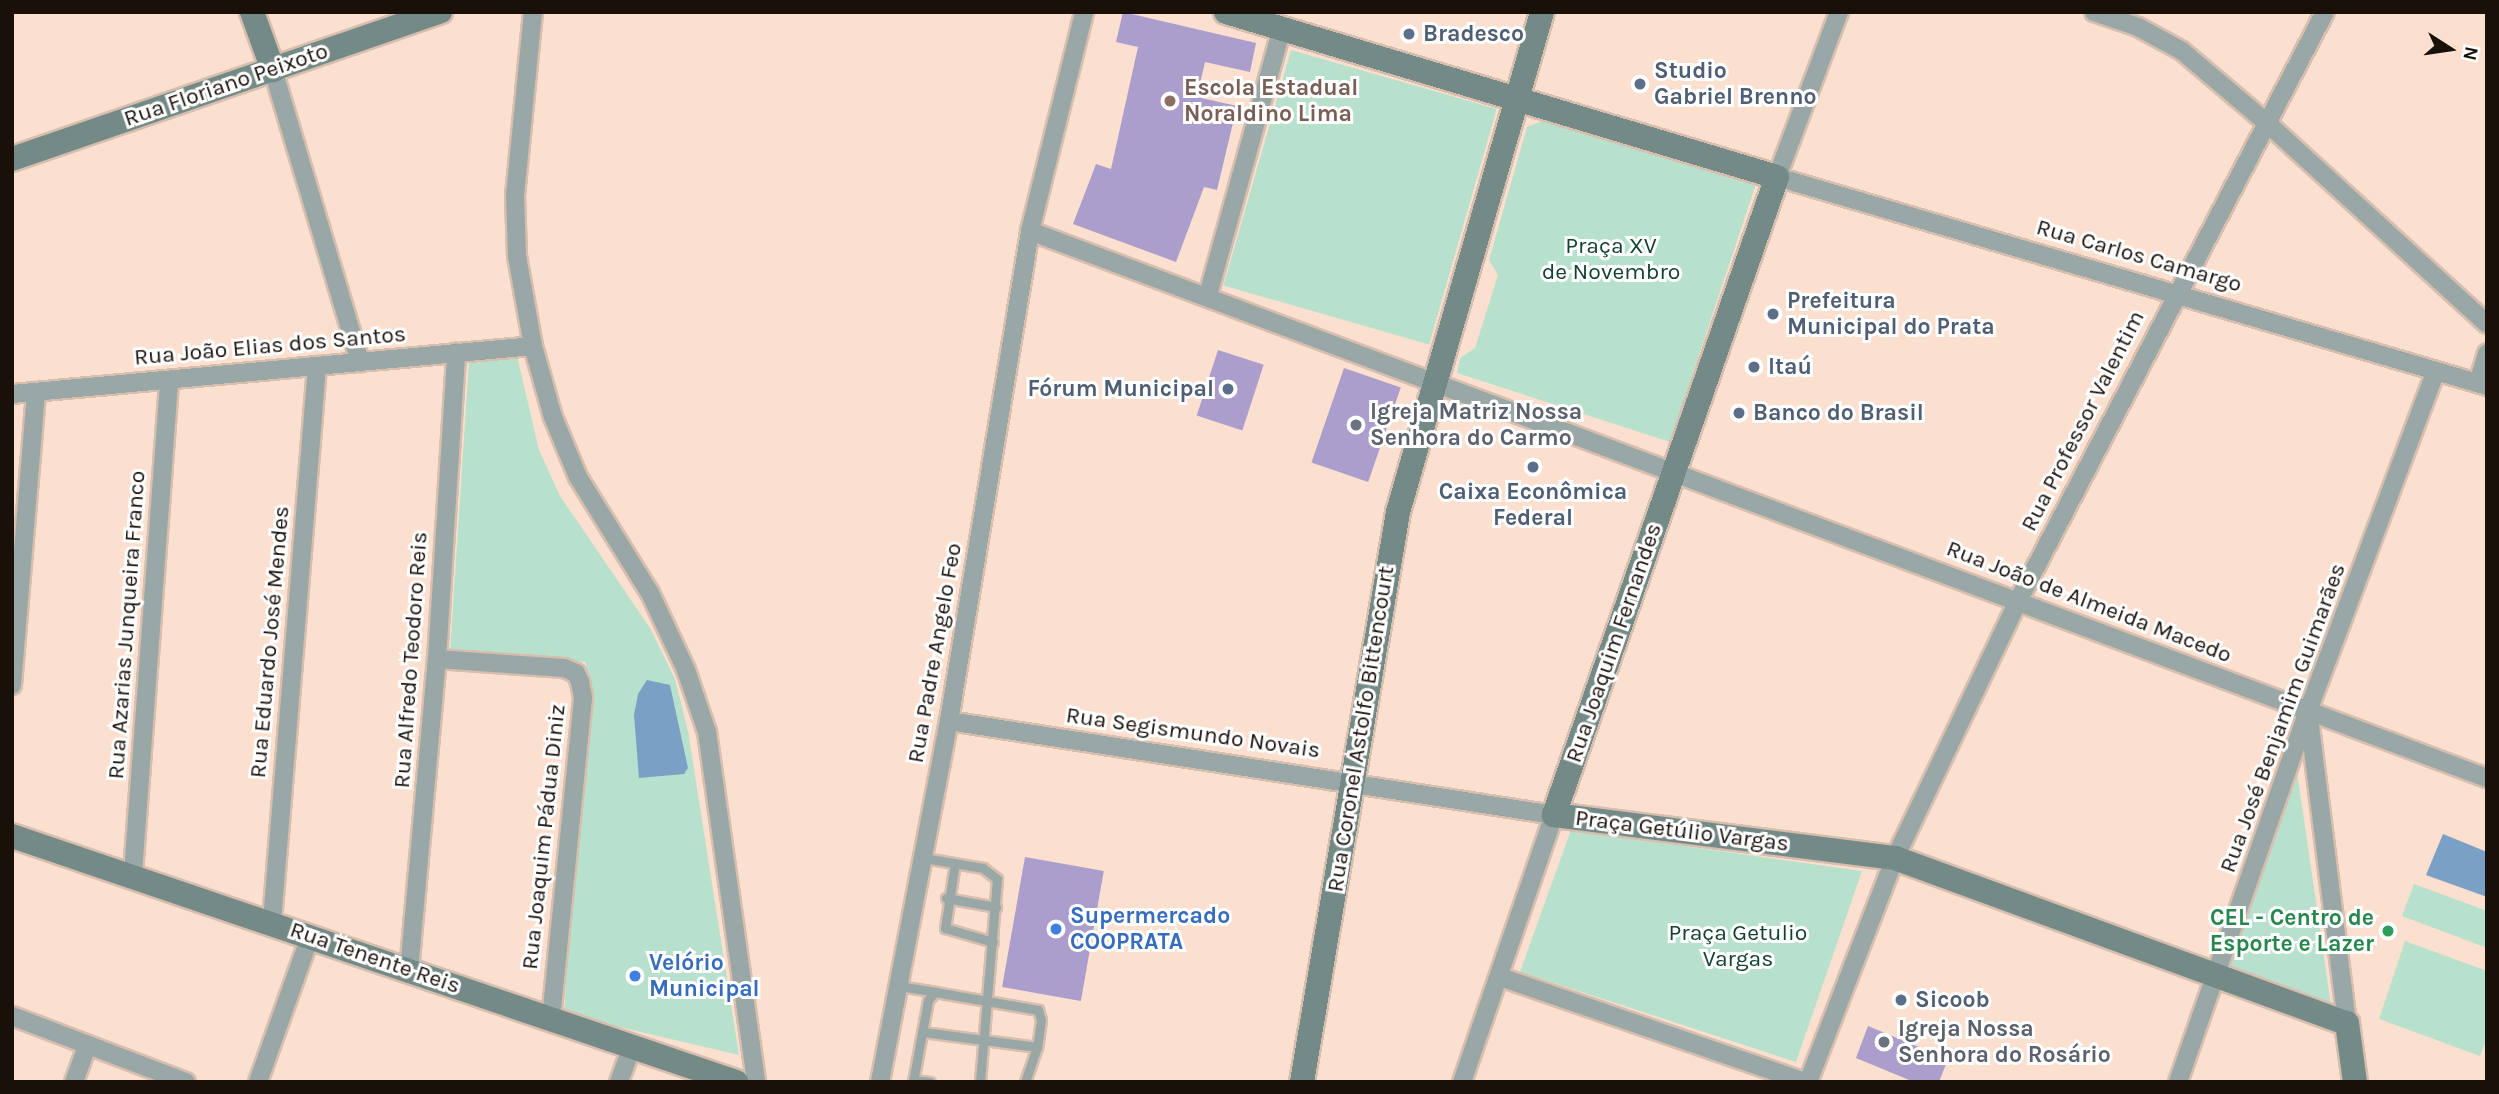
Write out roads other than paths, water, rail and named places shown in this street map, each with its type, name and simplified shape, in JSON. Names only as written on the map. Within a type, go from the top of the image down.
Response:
[{"type":"street","points":[[252,12],[360,362]]},
{"type":"street","name":"Rua Floriano Peixoto","points":[[12,159],[440,12]]},
{"type":"street","points":[[533,12],[514,195],[517,256],[533,346],[553,417],[578,477],[650,593],[686,670],[707,732],[756,1082]]},
{"type":"street","points":[[1084,12],[1030,231],[1434,379],[1675,472],[1777,177],[1839,12]]},
{"type":"street","points":[[1226,12],[1777,177]]},
{"type":"street","points":[[1434,379],[1542,12]]},
{"type":"street","points":[[2094,12],[2159,36],[2267,123],[2487,324]]},
{"type":"street","name":"Rua Professor Valentim","points":[[1895,858],[2018,601],[2326,12]]},
{"type":"street","points":[[1208,295],[1282,29]]},
{"type":"street","name":"Rua Carlos Camargo","points":[[1777,177],[2178,292],[2482,384]]},
{"type":"street","name":"Rua Padre Angelo Feo","points":[[880,1082],[950,721],[1030,231]]},
{"type":"street","name":"Rua João Elias dos Santos","points":[[12,394],[533,346]]},
{"type":"street","name":"Rua Alfredo Teodoro Reis","points":[[409,971],[437,659],[456,353]]},
{"type":"street","points":[[2482,384],[2487,353]]},
{"type":"street","name":"Rua Eduardo José Mendes","points":[[272,921],[317,366]]},
{"type":"street","name":"Rua José Benjamim Guimarães","points":[[2178,1082],[2219,973],[2308,711],[2437,371]]},
{"type":"street","name":"Rua Coronel Astolfo Bittencourt","points":[[1302,1082],[1380,604],[1434,379]]},
{"type":"street","name":"Rua Azarias Junqueira Franco","points":[[133,873],[169,380]]},
{"type":"street","points":[[12,685],[36,392]]},
{"type":"street","name":"Rua João de Almeida Macedo","points":[[1675,472],[2487,778]]},
{"type":"street","name":"Rua Joaquim Fernandes","points":[[1554,815],[1675,472]]},
{"type":"street","name":"Rua Joaquim Pádua Diniz","points":[[437,659],[564,668],[576,673],[583,698],[551,1019]]},
{"type":"street","points":[[2308,711],[2355,1082]]},
{"type":"street","name":"Rua Segismundo Novais","points":[[950,721],[1353,781],[1554,815]]},
{"type":"street","name":"Praça Getúlio Vargas","points":[[1462,1082],[1554,815],[1895,858],[2219,973],[2347,1023]]},
{"type":"street","name":"Rua Tenente Reis","points":[[12,836],[133,873],[272,921],[310,937],[736,1082]]},
{"type":"street","points":[[1500,977],[1807,1082],[1895,858]]},
{"type":"street","points":[[258,1082],[310,937]]},
{"type":"street","points":[[12,1016],[186,1082]]},
{"type":"street","points":[[74,1082],[87,1046]]},
{"type":"street","points":[[619,1082],[632,1046]]},
{"type":"lane","points":[[924,858],[994,872],[996,907],[981,1082]]},
{"type":"lane","points":[[955,863],[946,898],[945,928],[993,942]]},
{"type":"lane","points":[[946,898],[996,907]]},
{"type":"lane","points":[[899,986],[987,999],[1038,1010],[1041,1020],[1037,1047],[1025,1082]]},
{"type":"lane","points":[[930,1082],[913,1081],[928,1000],[935,992]]},
{"type":"lane","points":[[923,1032],[1037,1047]]},
{"type":"water","points":[[647,680],[670,685],[688,768],[684,774],[639,778],[634,715],[638,694]]},
{"type":"water","points":[[2443,834],[2487,852],[2487,897],[2426,875]]},
{"type":"place","name":"Bradesco","points":[[1409,34]]},
{"type":"place","name":"Studio Gabriel Brenno","points":[[1640,84]]},
{"type":"place","name":"Escola Estadual Noraldino Lima","points":[[1170,101]]},
{"type":"place","name":"Prefeitura Municipal do Prata","points":[[1773,314]]},
{"type":"place","name":"Itaú","points":[[1754,367]]},
{"type":"place","name":"Fórum Municipal","points":[[1228,389]]},
{"type":"place","name":"Banco do Brasil","points":[[1739,413]]},
{"type":"place","name":"Igreja Matriz Nossa Senhora do Carmo","points":[[1356,425]]},
{"type":"place","name":"Caixa Econômica Federal","points":[[1533,467]]},
{"type":"place","name":"Supermercado COOPRATA","points":[[1056,929]]},
{"type":"place","name":"CEL - Centro de Esporte e Lazer","points":[[2388,931]]},
{"type":"place","name":"Velório Municipal","points":[[635,976]]},
{"type":"place","name":"Sicoob","points":[[1901,1000]]},
{"type":"place","name":"Igreja Nossa Senhora do Rosário","points":[[1884,1042]]},
{"type":"park label","name":"Praça XV de Novembro","points":[[1611,259]]},
{"type":"park label","name":"Praça Getulio Vargas","points":[[1738,946]]}]
